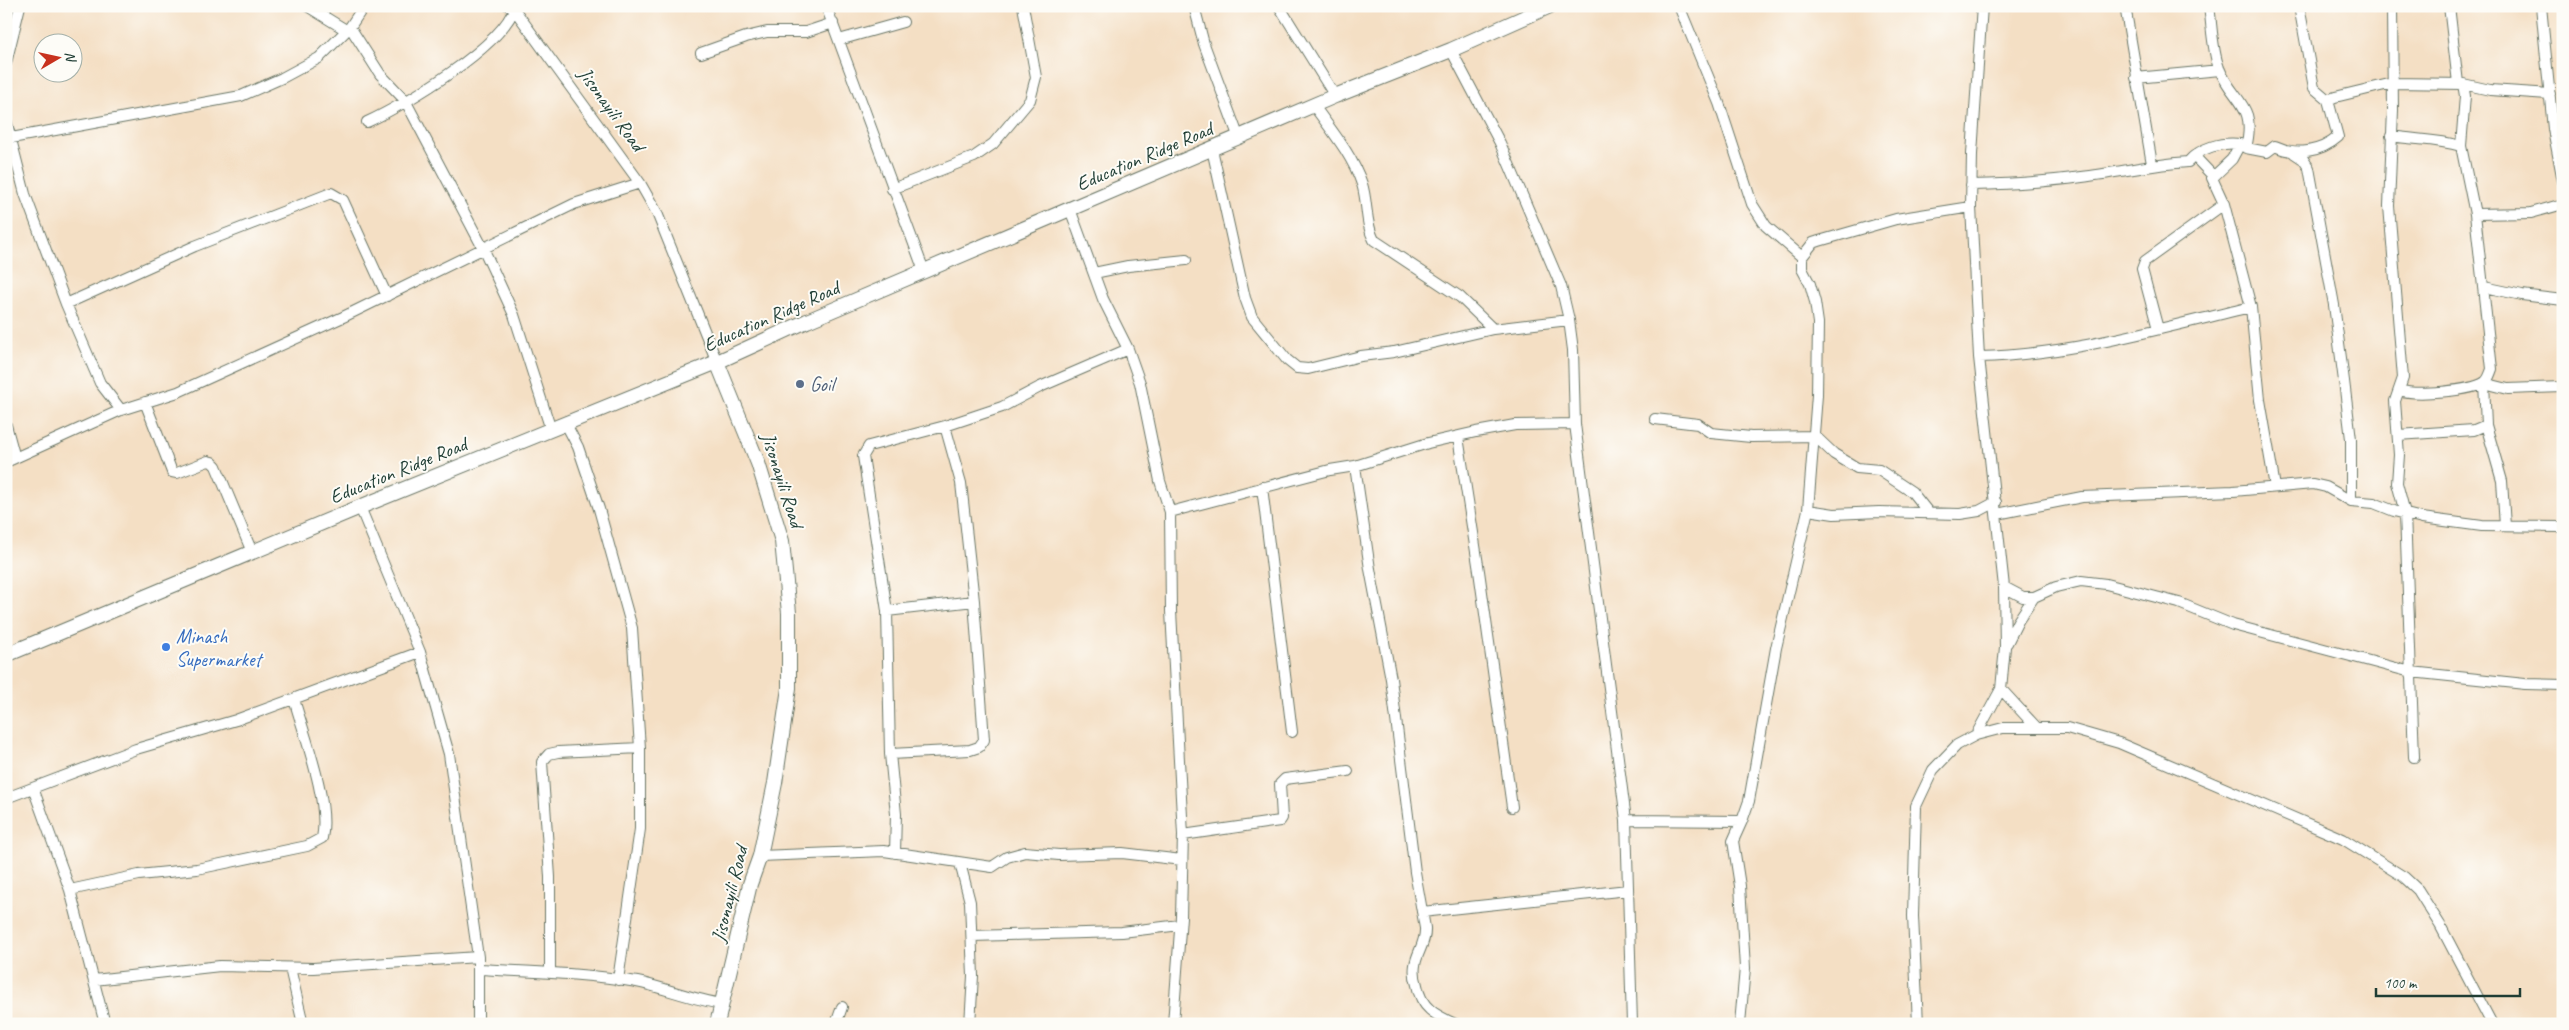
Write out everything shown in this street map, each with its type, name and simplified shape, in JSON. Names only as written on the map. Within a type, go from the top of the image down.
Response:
[{"type":"main road","name":"Education Ridge Road","points":[[6,655],[360,507],[717,362],[924,271],[1335,96],[1451,50],[1550,6]]},
{"type":"main road","name":"Jisonayili Road","points":[[717,362],[758,463],[782,541],[789,613],[789,688],[775,783],[760,856],[750,884],[717,1024]]},
{"type":"street","points":[[6,63],[20,6]]},
{"type":"street","points":[[307,6],[348,29],[380,74],[405,100],[484,250],[514,315],[551,430]]},
{"type":"street","points":[[8,139],[241,96],[282,78],[319,58],[348,29],[364,6]]},
{"type":"street","points":[[826,6],[892,189],[924,271]]},
{"type":"street","points":[[892,189],[974,157],[993,144],[1030,100],[1036,77],[1023,6]]},
{"type":"street","points":[[1194,6],[1204,44],[1239,138]]},
{"type":"street","points":[[1279,6],[1335,96]]},
{"type":"street","points":[[1678,6],[1719,103],[1752,204],[1766,226],[1802,258]]},
{"type":"street","points":[[1976,735],[2001,690],[2006,647],[2004,587],[1996,502],[1978,357],[1971,207],[1982,6]]},
{"type":"street","points":[[2125,6],[2152,164]]},
{"type":"street","points":[[2209,6],[2216,60],[2220,70],[2247,113],[2250,134],[2232,159],[2212,178]]},
{"type":"street","points":[[2294,153],[2328,146],[2338,137],[2328,100],[2314,88],[2299,6]]},
{"type":"street","points":[[2392,6],[2392,136],[2388,206],[2403,370],[2394,410],[2398,435],[2397,483],[2405,513],[2414,757]]},
{"type":"street","points":[[2449,6],[2460,84],[2465,96],[2461,146],[2475,214],[2492,369],[2484,383],[2486,425],[2502,481],[2505,526]]},
{"type":"street","points":[[2541,6],[2553,129],[2563,182]]},
{"type":"street","points":[[367,122],[468,61],[490,41],[513,7]]},
{"type":"street","name":"Jisonayili Road","points":[[513,7],[640,183],[657,213],[717,362]]},
{"type":"street","points":[[839,40],[904,22]]},
{"type":"street","points":[[701,53],[746,37],[768,32],[806,32],[832,23]]},
{"type":"street","points":[[1451,50],[1500,143],[1561,286],[1569,320],[1573,350],[1575,424],[1626,820],[1632,1024]]},
{"type":"street","points":[[2136,78],[2220,70]]},
{"type":"street","points":[[2328,100],[2379,85],[2393,83],[2460,84],[2490,90],[2550,94]]},
{"type":"street","points":[[1314,106],[1351,158],[1362,185],[1370,232],[1374,240],[1460,297],[1493,329]]},
{"type":"street","points":[[6,120],[8,139],[25,194],[66,304],[100,382],[121,410]]},
{"type":"street","points":[[2392,136],[2412,140],[2435,139],[2461,146]]},
{"type":"street","points":[[1971,185],[2017,184],[2084,177],[2152,164],[2188,162],[2194,156],[2214,145],[2228,142],[2267,152],[2276,146],[2294,153],[2303,159],[2309,168],[2334,305],[2351,439],[2351,502]]},
{"type":"street","points":[[1212,149],[1252,318],[1274,346],[1297,368],[1318,368],[1361,356],[1394,352],[1493,329],[1569,320]]},
{"type":"street","points":[[2194,156],[2213,176],[2212,178],[2224,204],[2251,307],[2260,400],[2275,487]]},
{"type":"street","points":[[6,424],[11,460],[121,410],[178,392],[484,250],[574,204],[640,183]]},
{"type":"street","points":[[66,304],[195,246],[331,193],[343,200],[387,296]]},
{"type":"street","points":[[2158,329],[2142,269],[2145,261],[2224,204]]},
{"type":"street","points":[[2475,214],[2511,215],[2563,204]]},
{"type":"street","points":[[1792,248],[1887,222],[1971,207]]},
{"type":"street","points":[[1070,209],[1103,299],[1128,349],[1140,382],[1160,481],[1170,512],[1172,611],[1183,835],[1180,925],[1173,1024]]},
{"type":"street","points":[[1740,1024],[1745,968],[1740,886],[1733,841],[1749,800],[1776,648],[1808,510],[1815,436],[1818,324],[1810,284],[1802,269],[1802,258],[1813,243]]},
{"type":"street","points":[[1094,273],[1128,266],[1186,260]]},
{"type":"street","points":[[2484,286],[2522,295],[2563,300]]},
{"type":"street","points":[[1978,357],[2011,357],[2086,346],[2251,307]]},
{"type":"street","points":[[895,853],[896,814],[890,754],[887,611],[863,456],[869,446],[945,426],[1002,407],[1040,386],[1128,349]]},
{"type":"street","points":[[2400,390],[2413,394],[2484,383],[2508,389],[2563,386]]},
{"type":"street","points":[[145,402],[172,472],[177,473],[208,461],[216,466],[252,552]]},
{"type":"street","points":[[1655,419],[1698,424],[1711,433],[1751,436],[1815,436],[1834,454],[1856,468],[1878,470],[1912,492],[1928,512]]},
{"type":"street","points":[[566,424],[578,448],[599,509],[632,628],[640,748],[640,829],[618,980]]},
{"type":"street","points":[[1170,512],[1330,470],[1354,466],[1428,443],[1515,425],[1575,424]]},
{"type":"street","points":[[2398,435],[2474,430],[2486,425]]},
{"type":"street","points":[[890,754],[970,750],[979,747],[984,740],[974,601],[961,483],[945,426]]},
{"type":"street","points":[[1458,437],[1470,505],[1512,807]]},
{"type":"street","points":[[1354,466],[1390,679],[1426,938],[1414,966],[1419,996],[1424,1006],[1438,1016],[1455,1024]]},
{"type":"street","points":[[1997,514],[2082,497],[2312,484],[2326,487],[2351,502],[2374,503],[2394,511],[2422,518],[2505,526],[2563,527]]},
{"type":"street","points":[[1262,487],[1292,732]]},
{"type":"street","points":[[1808,510],[1834,514],[1928,512],[1960,514],[1980,511],[1996,502]]},
{"type":"street","points":[[360,507],[420,652],[449,754],[478,957],[478,1024]]},
{"type":"street","points":[[2004,587],[2024,597],[2034,597],[2056,587],[2081,580],[2106,584],[2179,602],[2232,625],[2411,672],[2525,684],[2563,685]]},
{"type":"street","points":[[2006,647],[2018,621],[2034,597]]},
{"type":"street","points":[[887,611],[974,601]]},
{"type":"street","points":[[6,798],[136,749],[236,720],[420,652]]},
{"type":"street","points":[[2001,690],[2037,728]]},
{"type":"street","points":[[70,890],[139,874],[197,870],[307,846],[322,838],[326,823],[318,783],[294,699]]},
{"type":"street","points":[[1918,1024],[1913,916],[1916,806],[1932,770],[1957,745],[1976,735],[2003,728],[2068,728],[2119,744],[2343,839],[2404,876],[2418,890],[2440,925],[2492,1024]]},
{"type":"street","points":[[550,973],[550,877],[542,762],[549,754],[558,752],[640,748]]},
{"type":"street","points":[[1183,835],[1280,821],[1282,818],[1280,784],[1285,779],[1348,771]]},
{"type":"street","points":[[33,788],[70,890],[105,1024]]},
{"type":"street","points":[[1626,820],[1742,821]]},
{"type":"street","points":[[760,856],[884,851],[992,867],[1007,857],[1025,852],[1059,855],[1122,853],[1182,860]]},
{"type":"street","points":[[960,863],[970,902],[973,976],[970,1024]]},
{"type":"street","points":[[1422,912],[1628,890]]},
{"type":"street","points":[[972,936],[1122,932],[1180,925]]},
{"type":"street","points":[[94,980],[220,966],[290,968],[478,957]]},
{"type":"street","points":[[290,968],[303,1024]]},
{"type":"street","points":[[479,969],[550,973],[637,982],[705,1002],[723,1004]]},
{"type":"street","points":[[836,1024],[842,1007]]},
{"type":"place","name":"Goil","points":[[800,384]]},
{"type":"place","name":"Minash Supermarket","points":[[166,647]]}]
